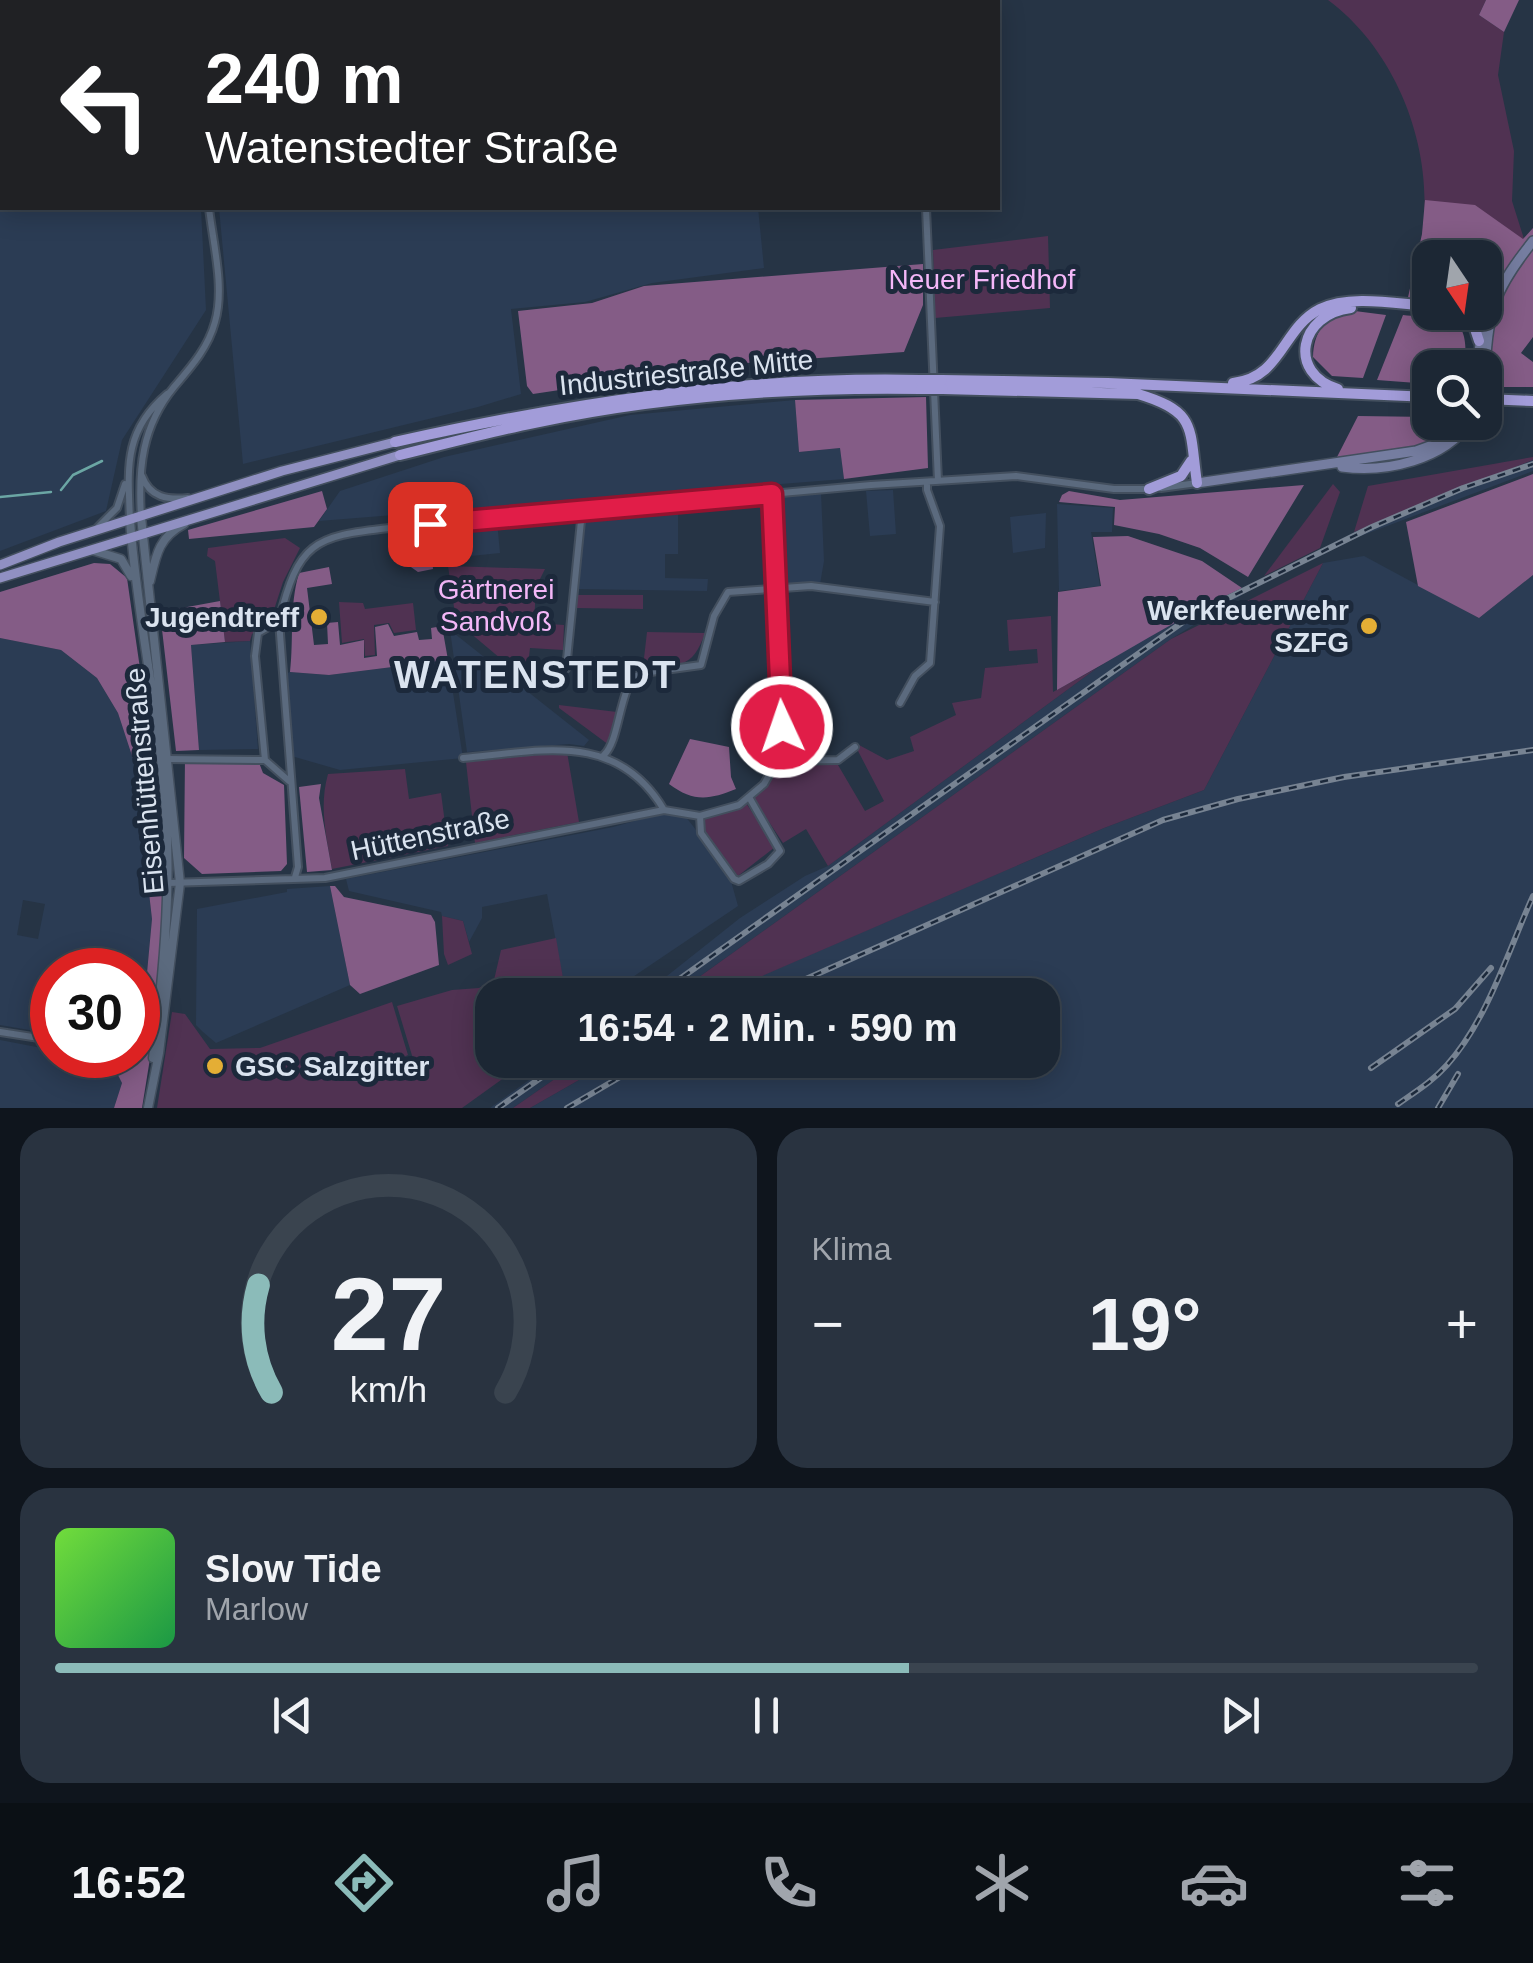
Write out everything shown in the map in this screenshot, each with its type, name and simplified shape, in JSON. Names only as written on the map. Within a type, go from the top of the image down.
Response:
[{"type":"highway","points":[[1188,386],[1255,378],[1273,362],[1301,324],[1323,307],[1350,303],[1412,308]]},
{"type":"highway","points":[[1364,394],[1332,388],[1314,373],[1306,353],[1309,332],[1320,319],[1335,312],[1399,307]]},
{"type":"highway","points":[[1475,330],[1478,341]]},
{"type":"highway","name":"Industriestraße Mitte","points":[[396,442],[506,418],[646,395],[801,380],[1188,386],[1412,396]]},
{"type":"highway","name":"Industriestraße Mitte","points":[[400,455],[534,422],[630,407],[748,393],[921,384]]},
{"type":"highway","name":"Industriestraße Mitte","points":[[943,384],[1138,394],[1173,406],[1187,423],[1192,455]]},
{"type":"highway","points":[[1502,400],[1533,400]]},
{"type":"highway","points":[[1192,455],[1196,484]]},
{"type":"highway","points":[[1149,489],[1181,476],[1188,470],[1192,455]]},
{"type":"main road","points":[[1502,285],[1533,241]]},
{"type":"main road","points":[[1502,277],[1510,270]]},
{"type":"main road","points":[[1478,350],[1480,330]]},
{"type":"main road","points":[[1196,484],[1426,449],[1445,440]]},
{"type":"main road","points":[[1332,465],[1353,468],[1423,458],[1454,440]]},
{"type":"main road","name":"Industriestraße Mitte","points":[[0,566],[204,496],[396,442]]},
{"type":"main road","name":"Industriestraße Mitte","points":[[0,578],[400,455]]},
{"type":"street","points":[[141,516],[140,470],[149,428],[202,351],[218,310],[209,210]]},
{"type":"street","points":[[926,210],[938,481]]},
{"type":"street","points":[[93,531],[117,508],[142,418],[172,390]]},
{"type":"street","points":[[140,470],[149,489],[165,499],[204,496]]},
{"type":"street","points":[[295,877],[298,866],[279,621],[288,583],[307,552],[327,537],[344,532],[772,494],[1016,476],[1114,489],[1196,484]]},
{"type":"street","points":[[126,479],[130,520]]},
{"type":"street","points":[[900,703],[915,676],[930,663],[940,526],[927,490],[928,482]]},
{"type":"street","points":[[700,816],[701,833],[734,880],[739,881],[768,864],[780,851],[749,797],[764,784],[777,760],[782,727],[772,494]]},
{"type":"street","points":[[566,669],[582,511]]},
{"type":"street","points":[[148,591],[155,558],[165,537],[204,514]]},
{"type":"street","name":"Eisenhüttenstraße","points":[[141,516],[164,760],[168,882],[160,1032]]},
{"type":"street","name":"Eisenhüttenstraße","points":[[130,520],[136,591],[180,883],[160,1032]]},
{"type":"street","points":[[88,550],[121,559],[136,591]]},
{"type":"street","points":[[604,755],[612,747],[620,703],[632,678],[701,665],[714,616],[728,592],[811,586],[936,602]]},
{"type":"street","points":[[265,760],[255,656],[258,632],[279,621]]},
{"type":"street","points":[[777,760],[838,760],[855,747]]},
{"type":"street","points":[[463,758],[566,748],[604,755],[642,782],[664,810]]},
{"type":"street","points":[[164,760],[265,760],[289,781]]},
{"type":"street","name":"Hüttenstraße","points":[[168,882],[326,878],[664,810],[700,816],[740,805],[749,797]]},
{"type":"street","points":[[0,1032],[30,1037]]},
{"type":"street","name":"Eisenhüttenstraße","points":[[148,1108],[153,1078]]},
{"type":"shaded area","points":[[1486,0],[1519,0],[1504,32],[1479,15]]},
{"type":"shaded area","points":[[1425,200],[1475,205],[1523,239],[1533,228],[1533,337],[1521,353],[1533,362],[1533,387],[1502,387],[1502,350],[1488,350],[1490,330],[1502,330],[1502,240],[1421,240]]},
{"type":"shaded area","points":[[0,210],[201,210],[206,310],[122,440],[106,511],[0,551]]},
{"type":"shaded area","points":[[219,210],[758,210],[764,268],[652,283],[585,302],[511,309],[521,394],[243,464]]},
{"type":"shaded area","points":[[923,264],[923,305],[904,352],[733,364],[533,394],[527,386],[518,311],[592,303],[644,286]]},
{"type":"shaded area","points":[[1347,310],[1386,315],[1363,378],[1332,376],[1313,357],[1322,328]]},
{"type":"shaded area","points":[[1403,315],[1412,316],[1412,330],[1461,330],[1466,350],[1412,350],[1412,383],[1377,380]]},
{"type":"shaded area","points":[[926,397],[928,468],[844,479],[840,448],[799,452],[795,400]]},
{"type":"shaded area","points":[[795,400],[799,452],[840,448],[844,479],[319,521],[340,491],[444,457],[630,415]]},
{"type":"shaded area","points":[[1358,416],[1412,417],[1412,440],[1430,440],[1382,452],[1337,457]]},
{"type":"shaded area","points":[[1533,460],[1533,471],[1350,540],[1354,532],[1366,525]]},
{"type":"shaded area","points":[[1533,474],[1533,575],[1479,618],[1418,586],[1406,522]]},
{"type":"shaded area","points":[[1304,485],[1248,577],[1200,548],[1114,525],[1115,507],[1059,502],[1069,491],[1120,500]]},
{"type":"shaded area","points":[[893,490],[896,534],[870,536],[866,491]]},
{"type":"shaded area","points":[[322,491],[327,509],[314,527],[189,539],[188,530]]},
{"type":"shaded area","points":[[821,493],[824,561],[820,584],[778,586],[777,497]]},
{"type":"shaded area","points":[[1057,504],[1113,508],[1112,532],[1091,532],[1100,586],[1059,591]]},
{"type":"shaded area","points":[[678,509],[678,554],[665,554],[665,578],[708,579],[707,591],[577,589],[585,517]]},
{"type":"shaded area","points":[[1046,513],[1045,548],[1013,553],[1010,517]]},
{"type":"shaded area","points":[[497,521],[500,553],[442,559],[439,526]]},
{"type":"shaded area","points":[[429,528],[433,569],[418,572],[401,560],[392,544],[400,530]]},
{"type":"shaded area","points":[[1128,536],[1202,561],[1242,588],[1057,690],[1058,592],[1101,586],[1093,537]]},
{"type":"shaded area","points":[[1364,556],[1479,618],[1533,575],[1533,1108],[530,1108],[582,1078],[1060,1078],[1060,978],[757,978],[1104,828],[1204,790],[1323,563]]},
{"type":"shaded area","points":[[94,563],[110,564],[127,578],[156,796],[162,905],[160,970],[160,948],[149,948],[152,919],[134,762],[118,713],[97,678],[61,650],[0,638],[0,592]]},
{"type":"shaded area","points":[[329,567],[332,584],[307,588],[314,645],[328,644],[327,623],[338,622],[340,645],[364,640],[364,658],[377,656],[375,627],[388,624],[394,636],[417,632],[419,640],[432,639],[431,628],[442,626],[448,660],[329,675],[290,672],[299,573]]},
{"type":"shaded area","points":[[1242,588],[1242,595],[1171,639],[698,978],[664,978],[740,918],[805,876],[828,866],[1097,668],[1176,619]]},
{"type":"shaded area","points":[[220,601],[225,642],[191,645],[199,750],[176,751],[160,612]]},
{"type":"shaded area","points":[[450,630],[589,740],[584,746],[467,752]]},
{"type":"shaded area","points":[[0,638],[61,650],[97,678],[118,713],[134,762],[152,919],[149,948],[30,948],[30,1030],[0,1025]],"holes":[[[23,900],[45,904],[38,939],[17,935]]]},
{"type":"shaded area","points":[[250,641],[258,749],[199,750],[191,645]]},
{"type":"shaded area","points":[[448,660],[463,758],[340,770],[288,755],[282,675],[329,675]]},
{"type":"shaded area","points":[[690,739],[729,747],[736,789],[701,797],[669,784]]},
{"type":"shaded area","points":[[185,757],[258,760],[263,773],[284,785],[287,864],[281,871],[202,874],[184,858]]},
{"type":"shaded area","points":[[321,784],[319,798],[332,870],[307,872],[299,787]]},
{"type":"shaded area","points":[[667,812],[685,816],[731,881],[738,906],[631,978],[563,978],[547,894],[482,907],[482,918],[469,942],[463,921],[442,916],[441,912],[349,891],[346,879],[613,827]]},
{"type":"shaded area","points":[[330,886],[350,985],[216,1043],[196,1025],[197,909],[287,889]]},
{"type":"shaded area","points":[[330,886],[335,886],[344,897],[431,915],[439,965],[360,994],[350,985]]},
{"type":"shaded area","points":[[0,1040],[30,1046],[30,1078],[120,1078],[122,1083],[114,1108],[0,1108]]},
{"type":"shaded area","points":[[120,1078],[147,1078],[142,1108],[114,1108],[122,1083]]},
{"type":"shaded area","points":[[532,1078],[556,1078],[513,1108],[490,1108]]},
{"type":"green space","points":[[1328,0],[1486,0],[1479,15],[1504,32],[1498,75],[1514,151],[1512,201],[1524,239],[1502,250],[1502,240],[1421,240],[1424,188],[1413,127],[1389,69],[1351,20]]},
{"type":"green space","name":"Neuer Friedhof","points":[[1048,236],[1050,308],[935,318],[933,250]]},
{"type":"green space","points":[[1533,460],[1354,532],[1368,486]]},
{"type":"green space","points":[[1333,484],[1340,492],[1320,548],[1264,576]]},
{"type":"green space","points":[[285,538],[300,548],[270,622],[252,634],[250,641],[225,642],[215,561],[207,556],[208,548]]},
{"type":"green space","points":[[1323,563],[1204,790],[1104,828],[758,978],[698,978],[1171,639]]},
{"type":"green space","name":"Gärtnerei Sandvoß","points":[[448,566],[545,569],[536,587],[534,623],[564,625],[563,650],[530,648],[528,665],[507,664],[456,621]]},
{"type":"green space","points":[[578,595],[643,595],[643,609],[576,608]]},
{"type":"green space","points":[[339,602],[363,603],[365,609],[413,603],[416,630],[394,633],[389,623],[374,625],[375,655],[365,656],[364,639],[342,643]]},
{"type":"green space","points":[[1051,616],[1053,692],[1097,668],[828,866],[806,829],[783,843],[753,798],[781,764],[838,765],[865,811],[884,801],[857,749],[859,745],[887,760],[914,751],[910,737],[956,715],[952,703],[981,698],[985,668],[1038,663],[1037,649],[1009,651],[1007,620]]},
{"type":"green space","points":[[647,632],[705,633],[695,654],[683,663],[643,667]]},
{"type":"green space","points":[[559,708],[617,712],[609,745]]},
{"type":"green space","points":[[567,752],[579,822],[475,843],[466,762]]},
{"type":"green space","points":[[405,769],[409,799],[441,793],[448,846],[332,869],[324,809],[328,774]]},
{"type":"green space","points":[[746,803],[775,847],[738,876],[703,833],[701,817]]},
{"type":"green space","points":[[442,916],[463,921],[472,954],[448,965],[444,954]]},
{"type":"green space","points":[[556,938],[563,978],[494,978],[501,950]]},
{"type":"green space","points":[[475,988],[475,1078],[504,1078],[462,1108],[157,1108],[172,1012],[185,1014],[210,1049],[260,1048],[392,1002],[408,1055],[387,1065],[389,1071],[414,1062],[397,1006],[452,990]]},
{"type":"green space","points":[[556,1078],[582,1078],[530,1108],[513,1108]]},
{"type":"waterway","points":[[61,490],[73,475],[102,461]]},
{"type":"waterway","points":[[0,497],[51,492]]},
{"type":"railway","points":[[681,978],[1190,617],[1372,527],[1463,488],[1533,464]]},
{"type":"railway","points":[[808,978],[1163,820],[1238,799],[1344,777],[1533,750]]},
{"type":"railway","points":[[1398,1104],[1447,1065],[1474,1027],[1533,896]]},
{"type":"railway","points":[[1371,1068],[1455,1009],[1491,968]]},
{"type":"railway","points":[[1438,1108],[1458,1074]]},
{"type":"railway","points":[[498,1108],[540,1078]]},
{"type":"railway","points":[[567,1108],[618,1078]]},
{"type":"place","name":"Jugendtreff","points":[[319,617]]},
{"type":"place","name":"Werkfeuerwehr SZFG","points":[[1369,626]]},
{"type":"place","name":"GSC Salzgitter","points":[[215,1066]]},
{"type":"district","name":"WATENSTEDT","points":[[536,675]]},
{"type":"route","points":[[430,524],[772,494],[782,727]]}]
